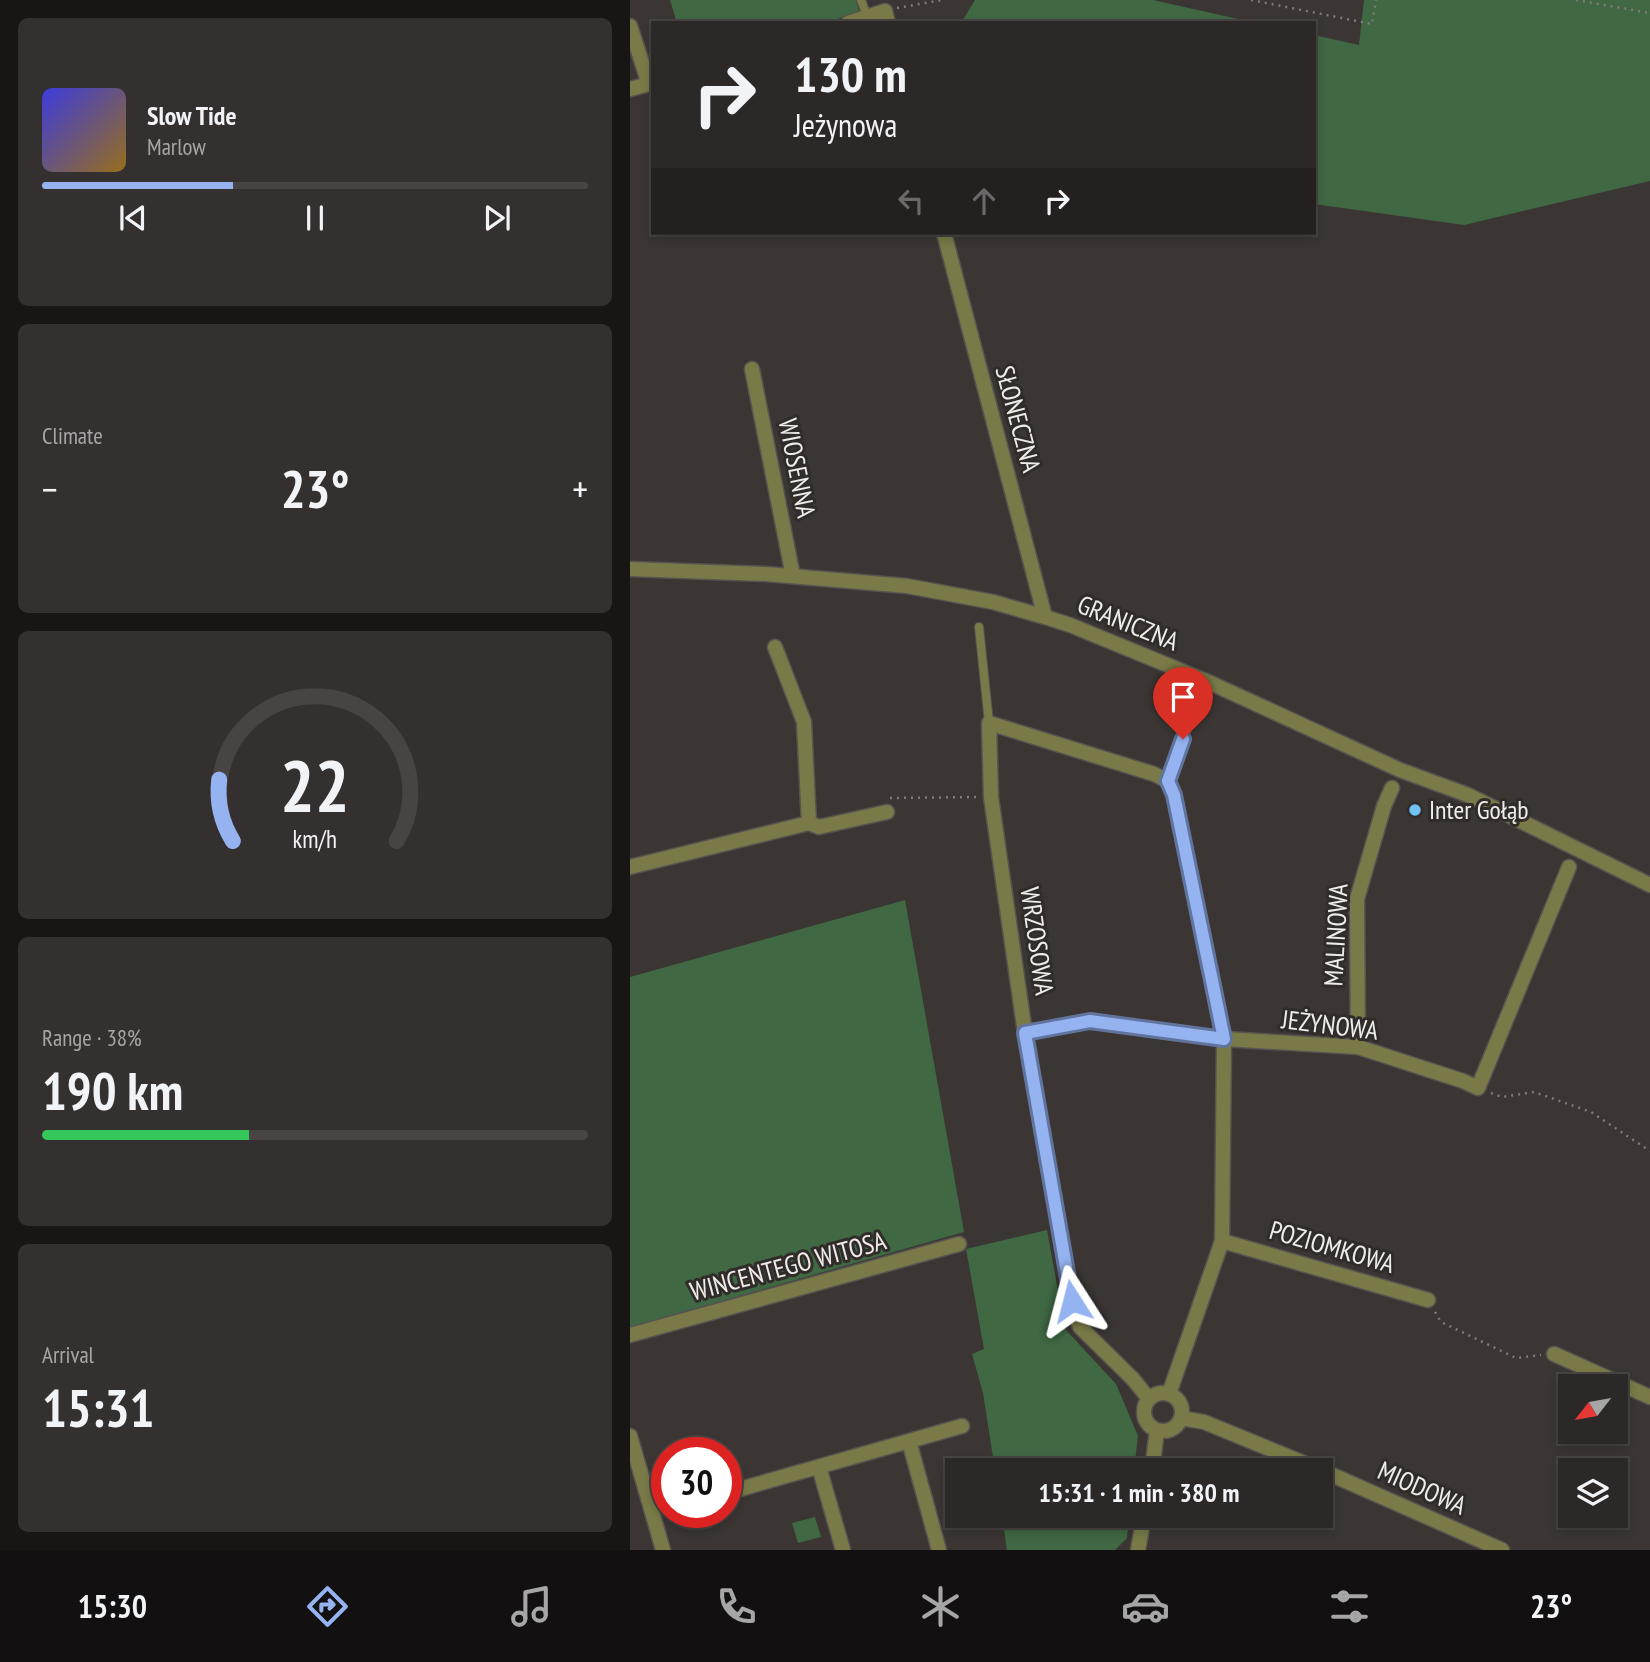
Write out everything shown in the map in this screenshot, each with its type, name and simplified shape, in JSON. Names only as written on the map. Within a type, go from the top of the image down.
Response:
[{"type":"street","points":[[853,21],[866,16],[887,17]]},
{"type":"street","points":[[630,26],[651,84],[630,89]]},
{"type":"street","name":"SŁONECZNA","points":[[945,235],[1045,617]]},
{"type":"street","name":"WIOSENNA","points":[[752,369],[793,576]]},
{"type":"street","name":"GRANICZNA","points":[[630,569],[793,576],[907,586],[993,602],[1045,617],[1204,680],[1400,770],[1468,795],[1650,885]]},
{"type":"street","points":[[775,647],[804,722],[809,822]]},
{"type":"street","points":[[989,723],[1154,774],[1168,781],[1174,795],[1224,1039],[1222,1241],[1169,1394]]},
{"type":"street","name":"WRZOSOWA","points":[[989,723],[991,797],[1025,1033],[1072,1301],[1080,1327],[1133,1378],[1149,1399]]},
{"type":"street","name":"MALINOWA","points":[[1358,1047],[1357,899],[1384,806],[1392,788]]},
{"type":"street","points":[[630,867],[809,822],[819,827],[887,812]]},
{"type":"street","points":[[1478,1088],[1569,867]]},
{"type":"street","name":"JEŻYNOWA","points":[[1025,1033],[1090,1021],[1224,1039],[1358,1047],[1478,1088]]},
{"type":"street","name":"POZIOMKOWA","points":[[1222,1241],[1429,1300]]},
{"type":"street","name":"WINCENTEGO WITOSA","points":[[630,1335],[959,1244]]},
{"type":"street","points":[[1554,1354],[1650,1397]]},
{"type":"street","points":[[1158,1394],[1169,1394],[1174,1396],[1181,1406],[1181,1418],[1174,1428],[1163,1432],[1147,1423],[1144,1411],[1149,1399],[1158,1394]]},
{"type":"street","name":"MIODOWA","points":[[1181,1418],[1204,1422],[1292,1458]]},
{"type":"street","points":[[742,1489],[962,1426]]},
{"type":"street","points":[[1154,1458],[1157,1430]]},
{"type":"street","points":[[630,1436],[663,1550]]},
{"type":"street","points":[[909,1441],[940,1550]]},
{"type":"street","points":[[819,1467],[843,1550]]},
{"type":"street","name":"MIODOWA","points":[[1333,1475],[1502,1550]]},
{"type":"street","points":[[1138,1550],[1142,1528]]},
{"type":"lane","points":[[861,0],[866,16]]},
{"type":"lane","name":"WRZOSOWA","points":[[979,626],[989,723]]},
{"type":"lane","points":[[1168,781],[1199,697]]},
{"type":"path","points":[[887,17],[942,0]]},
{"type":"path","points":[[1251,0],[1372,24],[1376,0]]},
{"type":"path","points":[[1576,0],[1650,13]]},
{"type":"path","points":[[1478,1088],[1502,1097],[1534,1092],[1591,1112],[1650,1151]]},
{"type":"path","points":[[1429,1300],[1441,1322],[1516,1358],[1554,1354]]},
{"type":"green space","points":[[670,0],[856,0],[859,11],[832,21],[676,21]]},
{"type":"green space","points":[[975,0],[1153,0],[1247,21],[962,21]]},
{"type":"green space","points":[[1364,0],[1650,0],[1650,181],[1464,225],[1316,204],[1316,35],[1359,45]]},
{"type":"green space","points":[[905,900],[964,1232],[630,1327],[630,977]]},
{"type":"green space","points":[[1047,1230],[1065,1329],[1116,1384],[1138,1436],[1135,1458],[993,1458],[983,1393],[972,1354],[984,1349],[966,1249]]},
{"type":"green space","points":[[815,1517],[821,1537],[798,1543],[792,1523]]},
{"type":"green space","points":[[1004,1528],[1128,1528],[1127,1538],[1115,1550],[1007,1550]]},
{"type":"place","name":"Inter Gołąb","points":[[1415,810]]},
{"type":"route","points":[[1072,1301],[1025,1033],[1090,1021],[1224,1039],[1174,795],[1168,781],[1183,739]]}]
